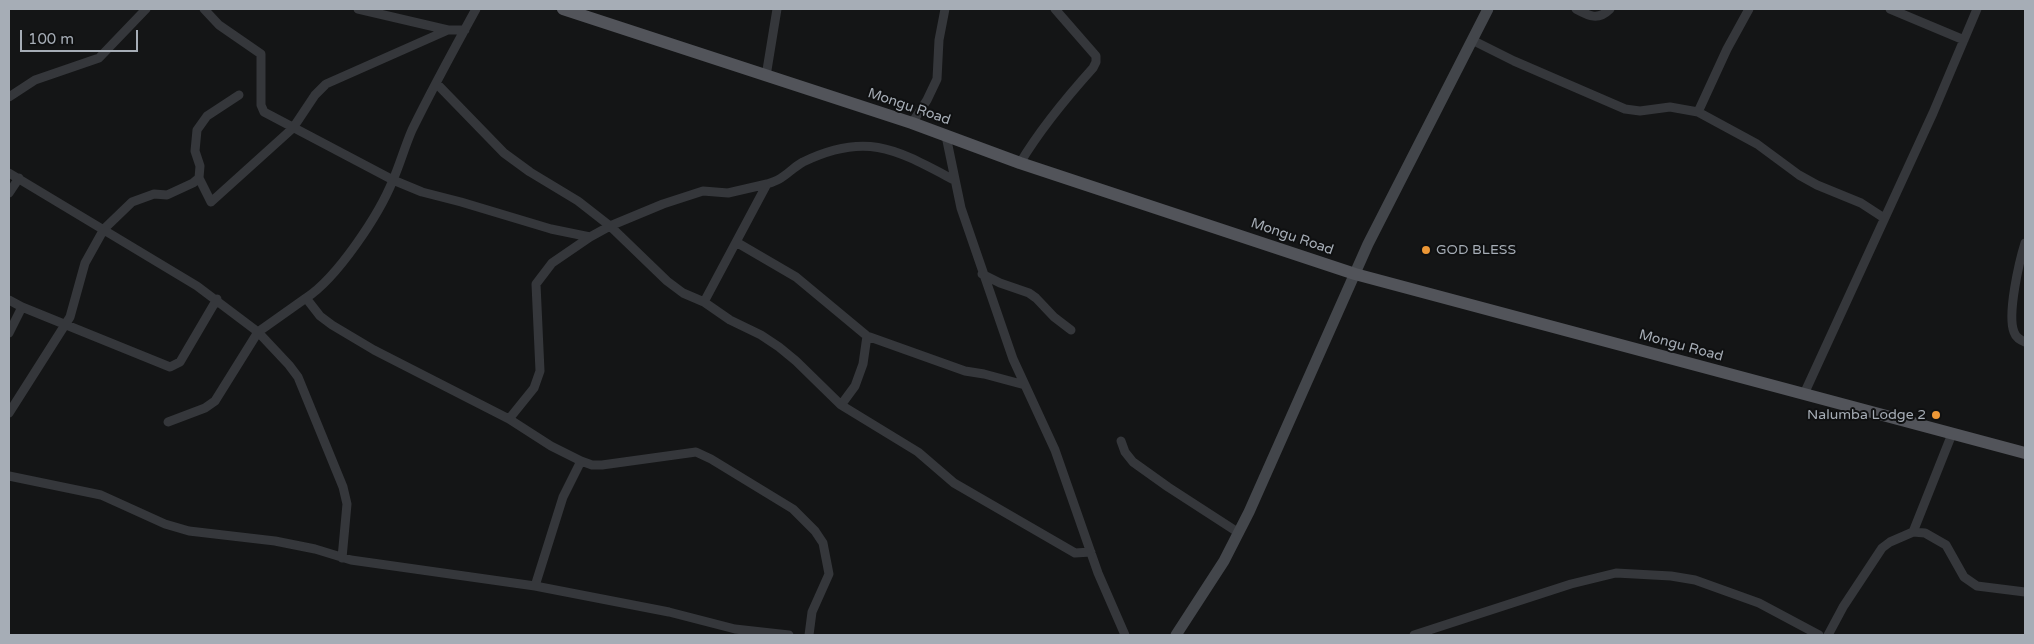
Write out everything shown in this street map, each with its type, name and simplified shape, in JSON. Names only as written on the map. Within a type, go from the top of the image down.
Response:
[{"type":"main road","name":"Mongu Road","points":[[562,9],[912,124],[1020,163],[1355,274],[2025,453]]},
{"type":"main road","points":[[1176,635],[1239,533],[1280,446],[1355,274],[1488,9]]},
{"type":"street","points":[[9,97],[35,80],[100,58],[146,9]]},
{"type":"street","points":[[204,9],[219,25],[261,54],[261,110],[393,180],[422,192],[551,229],[590,237]]},
{"type":"street","points":[[358,9],[448,30],[465,30]]},
{"type":"street","points":[[168,422],[205,408],[214,401],[258,332],[317,291],[360,237],[376,214],[393,180],[411,133],[476,9]]},
{"type":"street","points":[[766,76],[777,9]]},
{"type":"street","points":[[912,124],[937,79],[939,40],[945,9]]},
{"type":"street","points":[[1020,163],[1038,134],[1059,106],[1093,68],[1096,62],[1096,56],[1054,9]]},
{"type":"street","points":[[1576,9],[1591,17],[1599,16],[1610,9]]},
{"type":"street","points":[[1698,112],[1724,56],[1749,9]]},
{"type":"street","points":[[1890,9],[1964,40]]},
{"type":"street","points":[[1804,394],[1933,113],[1977,9]]},
{"type":"street","points":[[239,95],[207,116],[197,130],[195,151],[200,166],[199,178],[211,202],[293,128],[315,95],[326,84],[448,30]]},
{"type":"street","points":[[1472,40],[1514,61],[1625,109],[1640,111],[1670,107],[1698,112],[1757,144],[1816,185],[1861,203],[1884,218]]},
{"type":"street","points":[[436,83],[504,154],[578,201],[610,226],[667,281],[683,293],[704,302],[730,320],[761,335],[779,347],[841,405],[918,452],[954,483],[974,496],[1075,553],[1091,552]]},
{"type":"street","points":[[946,136],[954,180],[982,274],[1013,360],[1055,450],[1091,552],[1125,635]]},
{"type":"street","points":[[508,419],[534,388],[540,371],[536,284],[552,263],[610,226],[663,204],[703,191],[728,193],[767,184],[779,180],[794,167],[805,161],[835,151],[864,145],[899,153],[954,180]]},
{"type":"street","points":[[9,173],[217,299],[258,332],[290,364],[298,377],[343,487],[347,504],[342,558]]},
{"type":"street","points":[[9,193],[19,178]]},
{"type":"street","points":[[9,413],[73,311],[85,263],[104,229],[132,202],[154,194],[167,195],[199,178]]},
{"type":"street","points":[[704,302],[767,184]]},
{"type":"street","points":[[736,242],[796,277],[867,336],[964,371],[984,374],[1025,385]]},
{"type":"street","points":[[2025,243],[2020,261],[2012,314],[2013,331],[2016,337],[2025,342]]},
{"type":"street","points":[[982,274],[1000,283],[1029,293],[1071,330]]},
{"type":"street","points":[[306,298],[320,316],[332,325],[407,368],[508,419],[551,446],[581,461],[602,464],[696,452],[711,459],[793,509],[819,537],[830,574],[812,612],[809,635]]},
{"type":"street","points":[[9,300],[65,325],[170,367],[176,366],[180,362],[217,299]]},
{"type":"street","points":[[9,333],[22,307]]},
{"type":"street","points":[[841,405],[855,386],[863,364],[867,336]]},
{"type":"street","points":[[1913,532],[1952,434]]},
{"type":"street","points":[[1121,441],[1133,462],[1239,533]]},
{"type":"street","points":[[534,586],[563,497],[581,461]]},
{"type":"street","points":[[9,476],[100,495],[165,524],[189,531],[275,541],[315,549],[342,558],[534,586],[669,612],[735,629],[789,635]]},
{"type":"street","points":[[1828,635],[1882,548],[1890,542],[1913,532],[1925,533],[1946,545],[1969,581],[1989,589],[2025,592]]},
{"type":"street","points":[[1414,635],[1571,584],[1616,574],[1671,576],[1695,580],[1759,604],[1819,635]]},
{"type":"place","name":"GOD BLESS","points":[[1426,250]]},
{"type":"place","name":"Nalumba Lodge 2","points":[[1936,415]]}]
